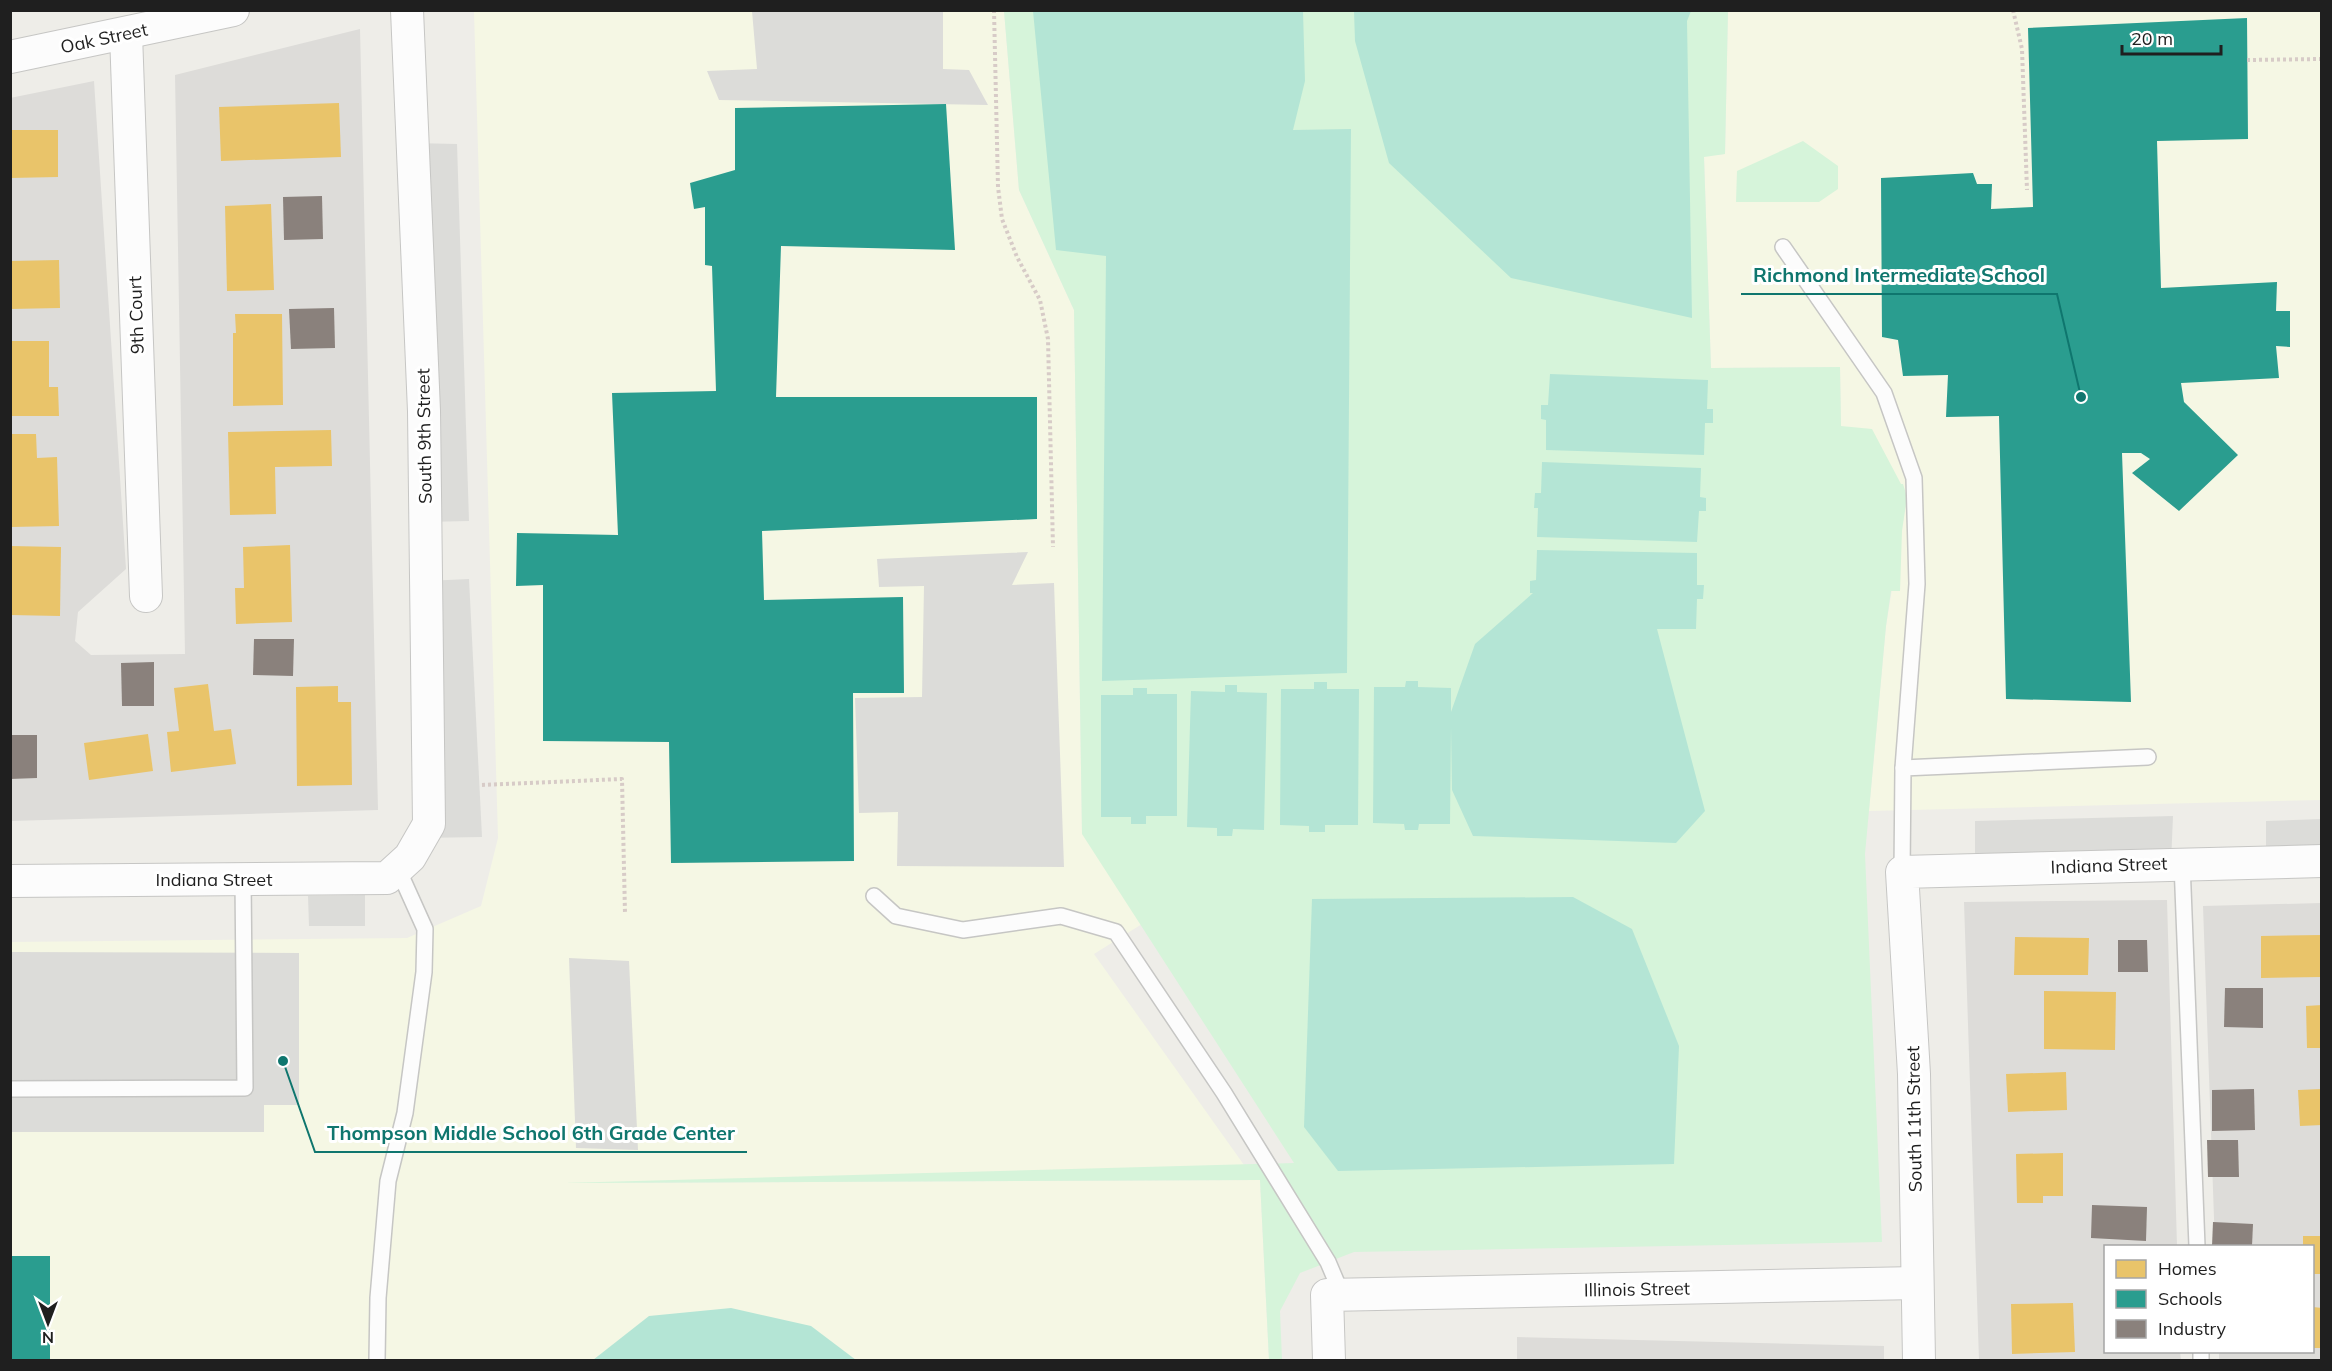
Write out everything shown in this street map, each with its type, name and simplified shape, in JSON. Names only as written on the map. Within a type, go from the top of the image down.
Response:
[{"type":"street","name":"Oak Street","points":[[10,57],[232,10]]},
{"type":"street","name":"South 9th Street","points":[[404,863],[429,824],[424,411],[407,10]]},
{"type":"street","name":"9th Court","points":[[126,34],[146,596]]},
{"type":"street","name":"Indiana Street","points":[[1902,875],[2182,863],[2322,861]]},
{"type":"street","name":"Indiana Street","points":[[10,881],[387,878],[404,863]]},
{"type":"street","name":"South 11th Street","points":[[1902,875],[1914,1074],[1919,1360]]},
{"type":"street","name":"Illinois Street","points":[[1349,1295],[1917,1283]]},
{"type":"street","points":[[1329,1360],[1327,1295],[1349,1295]]},
{"type":"lane","points":[[1783,247],[1884,393],[1914,478],[1917,584],[1903,768],[1902,875]]},
{"type":"lane","points":[[1903,768],[2148,757]]},
{"type":"lane","points":[[377,1360],[378,1298],[388,1181],[405,1113],[424,972],[425,929],[404,863]]},
{"type":"lane","points":[[2182,863],[2197,1245]]},
{"type":"lane","points":[[10,1089],[244,1088],[243,879]]},
{"type":"lane","points":[[874,896],[896,916],[963,930],[1061,916],[1116,932],[1224,1093],[1349,1295]]},
{"type":"path","points":[[994,10],[998,187],[1002,219],[1017,257],[1040,300],[1048,339],[1053,547]]},
{"type":"path","points":[[2013,10],[2022,49],[2027,190]]},
{"type":"path","points":[[2247,60],[2322,59]]},
{"type":"path","points":[[482,785],[622,779],[625,912]]},
{"type":"shaded area","points":[[482,10],[1004,11],[1019,190],[1074,310],[1082,833],[1142,924],[1094,954],[1244,1165],[604,1183],[1260,1180],[1269,1360],[11,1360],[10,942],[407,938],[481,906],[498,838],[474,12]]},
{"type":"shaded area","points":[[752,11],[943,11],[943,69],[969,70],[988,105],[719,100],[707,71],[757,69]]},
{"type":"shaded area","points":[[1728,11],[2321,11],[2321,800],[1869,811],[1886,626],[1907,497],[1841,426],[1840,367],[1711,368],[1704,156],[1725,154]]},
{"type":"shaded area","points":[[360,29],[378,810],[11,821],[10,98],[94,81],[126,569],[78,612],[75,641],[91,655],[185,654],[175,75]]},
{"type":"shaded area","points":[[413,143],[457,144],[469,521],[425,522]]},
{"type":"shaded area","points":[[1028,552],[1012,585],[1054,583],[1064,867],[897,866],[898,812],[859,813],[855,698],[922,697],[924,586],[879,587],[877,559]]},
{"type":"shaded area","points":[[469,579],[482,837],[420,838],[426,581]]},
{"type":"shaded area","points":[[2173,816],[2171,863],[1975,869],[1975,821]]},
{"type":"shaded area","points":[[2321,819],[2321,848],[2266,850],[2266,821]]},
{"type":"shaded area","points":[[365,895],[365,926],[309,926],[308,896]]},
{"type":"shaded area","points":[[2167,900],[2177,1245],[2104,1245],[2104,1353],[2180,1353],[2181,1360],[1979,1360],[1964,902]]},
{"type":"shaded area","points":[[2321,903],[2321,1360],[2219,1360],[2219,1353],[2314,1353],[2314,1245],[2215,1245],[2203,906]]},
{"type":"shaded area","points":[[11,952],[299,953],[299,1105],[264,1105],[264,1132],[11,1132]]},
{"type":"shaded area","points":[[569,958],[629,961],[638,1150],[576,1148]]},
{"type":"shaded area","points":[[1517,1337],[1884,1346],[1884,1360],[1517,1360]]},
{"type":"green space","points":[[1004,11],[1728,11],[1725,154],[1704,157],[1711,368],[1840,367],[1841,426],[1872,429],[1903,484],[1907,497],[1902,531],[1900,591],[1891,591],[1886,626],[1865,854],[1882,1242],[1354,1252],[1300,1273],[1280,1311],[1282,1360],[1269,1360],[1260,1180],[563,1183],[1294,1163],[1082,834],[1074,310],[1019,190]]},
{"type":"green space","points":[[1033,11],[1303,11],[1305,81],[1293,130],[1351,129],[1347,673],[1102,681],[1106,256],[1056,250]]},
{"type":"green space","points":[[1354,11],[1691,11],[1687,21],[1692,318],[1511,278],[1389,163],[1355,41]]},
{"type":"green space","points":[[1803,141],[1838,166],[1838,189],[1819,202],[1736,202],[1737,171]]},
{"type":"green space","points":[[1550,374],[1708,380],[1707,409],[1713,409],[1713,423],[1705,423],[1704,455],[1546,450],[1546,420],[1541,419],[1541,405],[1548,405]]},
{"type":"green space","points":[[1542,462],[1701,468],[1700,497],[1706,498],[1706,511],[1699,511],[1697,542],[1537,537],[1538,508],[1534,508],[1535,493],[1541,493]]},
{"type":"green space","points":[[1537,550],[1697,553],[1697,585],[1704,585],[1703,599],[1697,599],[1696,629],[1657,629],[1705,811],[1676,843],[1473,836],[1452,790],[1451,727],[1450,824],[1419,824],[1418,830],[1405,830],[1404,824],[1373,823],[1374,687],[1405,687],[1406,681],[1418,681],[1418,687],[1451,688],[1451,712],[1475,644],[1533,593],[1530,593],[1530,581],[1536,580]]},
{"type":"green space","points":[[1314,682],[1327,682],[1327,689],[1359,689],[1358,825],[1325,825],[1325,832],[1309,832],[1309,826],[1280,825],[1281,689],[1314,689]]},
{"type":"green space","points":[[1225,685],[1237,685],[1237,692],[1267,693],[1264,830],[1233,829],[1232,836],[1217,836],[1217,828],[1187,827],[1191,691],[1225,692]]},
{"type":"green space","points":[[1133,688],[1147,688],[1147,694],[1177,694],[1177,816],[1146,816],[1146,824],[1131,824],[1131,817],[1101,817],[1101,695],[1133,695]]},
{"type":"green space","points":[[1573,897],[1632,929],[1679,1046],[1674,1164],[1338,1171],[1304,1127],[1312,899]]},
{"type":"green space","points":[[731,1308],[811,1326],[856,1360],[593,1360],[649,1316]]},
{"type":"building: Homes","points":[[339,103],[341,157],[221,161],[219,107]]},
{"type":"building: Homes","points":[[10,130],[58,130],[58,177],[10,178]]},
{"type":"building: Homes","points":[[271,204],[274,290],[227,291],[225,206]]},
{"type":"building: Homes","points":[[59,260],[60,308],[10,309],[10,261]]},
{"type":"building: Homes","points":[[235,314],[282,314],[283,405],[233,406]]},
{"type":"building: Homes","points":[[10,341],[49,341],[49,387],[58,387],[59,416],[10,416]]},
{"type":"building: Homes","points":[[331,430],[332,466],[275,467],[276,514],[230,515],[228,432]]},
{"type":"building: Homes","points":[[10,434],[36,434],[37,458],[57,457],[59,526],[11,527]]},
{"type":"building: Homes","points":[[290,545],[292,622],[236,624],[235,588],[244,588],[243,547]]},
{"type":"building: Homes","points":[[10,546],[61,547],[60,616],[10,615]]},
{"type":"building: Homes","points":[[208,684],[214,731],[231,729],[236,764],[171,772],[167,732],[179,731],[174,688]]},
{"type":"building: Homes","points":[[338,686],[338,702],[351,702],[352,785],[297,786],[296,687]]},
{"type":"building: Homes","points":[[148,734],[153,771],[89,780],[84,743]]},
{"type":"building: Homes","points":[[2322,935],[2322,977],[2261,978],[2261,936]]},
{"type":"building: Homes","points":[[2015,937],[2089,938],[2088,975],[2014,975]]},
{"type":"building: Homes","points":[[2044,991],[2116,992],[2115,1050],[2044,1049]]},
{"type":"building: Homes","points":[[2322,1005],[2322,1048],[2307,1048],[2306,1006]]},
{"type":"building: Homes","points":[[2066,1072],[2067,1110],[2008,1112],[2006,1074]]},
{"type":"building: Homes","points":[[2322,1089],[2322,1125],[2300,1126],[2298,1090]]},
{"type":"building: Homes","points":[[2063,1153],[2063,1196],[2043,1196],[2043,1203],[2017,1203],[2016,1154]]},
{"type":"building: Homes","points":[[2303,1236],[2322,1236],[2322,1274],[2314,1274],[2314,1245],[2303,1245]]},
{"type":"building: Homes","points":[[2073,1303],[2075,1352],[2012,1354],[2011,1304]]},
{"type":"building: Homes","points":[[2314,1307],[2322,1308],[2322,1348],[2314,1348]]},
{"type":"building: Schools","points":[[2247,18],[2248,139],[2157,141],[2161,288],[2277,282],[2276,311],[2290,311],[2290,347],[2276,346],[2279,378],[2181,383],[2184,402],[2238,455],[2179,511],[2132,473],[2150,459],[2141,453],[2122,453],[2131,702],[2006,699],[1999,416],[1946,417],[1948,375],[1903,376],[1898,340],[1882,337],[1881,178],[1973,173],[1977,184],[1992,184],[1991,209],[2033,207],[2028,28]]},
{"type":"building: Schools","points":[[946,104],[955,250],[781,246],[776,397],[1037,397],[1037,519],[762,531],[764,600],[903,597],[904,693],[853,693],[854,861],[671,863],[669,742],[543,741],[543,585],[516,586],[517,533],[618,535],[612,393],[716,391],[712,266],[705,265],[705,207],[694,209],[690,183],[735,170],[735,108]]},
{"type":"building: Schools","points":[[10,1256],[50,1256],[50,1360],[10,1360]]},
{"type":"building: Industry","points":[[322,196],[323,239],[284,240],[283,197]]},
{"type":"building: Industry","points":[[334,308],[335,348],[291,349],[289,309]]},
{"type":"building: Industry","points":[[254,639],[294,639],[293,676],[253,675]]},
{"type":"building: Industry","points":[[154,662],[154,706],[122,706],[121,663]]},
{"type":"building: Industry","points":[[10,735],[37,735],[37,778],[10,779]]},
{"type":"building: Industry","points":[[2118,940],[2147,940],[2148,972],[2118,972]]},
{"type":"building: Industry","points":[[2225,988],[2263,988],[2263,1028],[2224,1027]]},
{"type":"building: Industry","points":[[2254,1089],[2255,1130],[2212,1131],[2212,1090]]},
{"type":"building: Industry","points":[[2207,1140],[2238,1140],[2239,1177],[2208,1177]]},
{"type":"building: Industry","points":[[2092,1205],[2147,1207],[2146,1241],[2091,1238]]},
{"type":"building: Industry","points":[[2213,1222],[2253,1224],[2252,1245],[2212,1245]]},
{"type":"place","name":"Richmond Intermediate School","points":[[2081,397]]},
{"type":"place","name":"Thompson Middle School 6th Grade Center","points":[[283,1061]]}]
